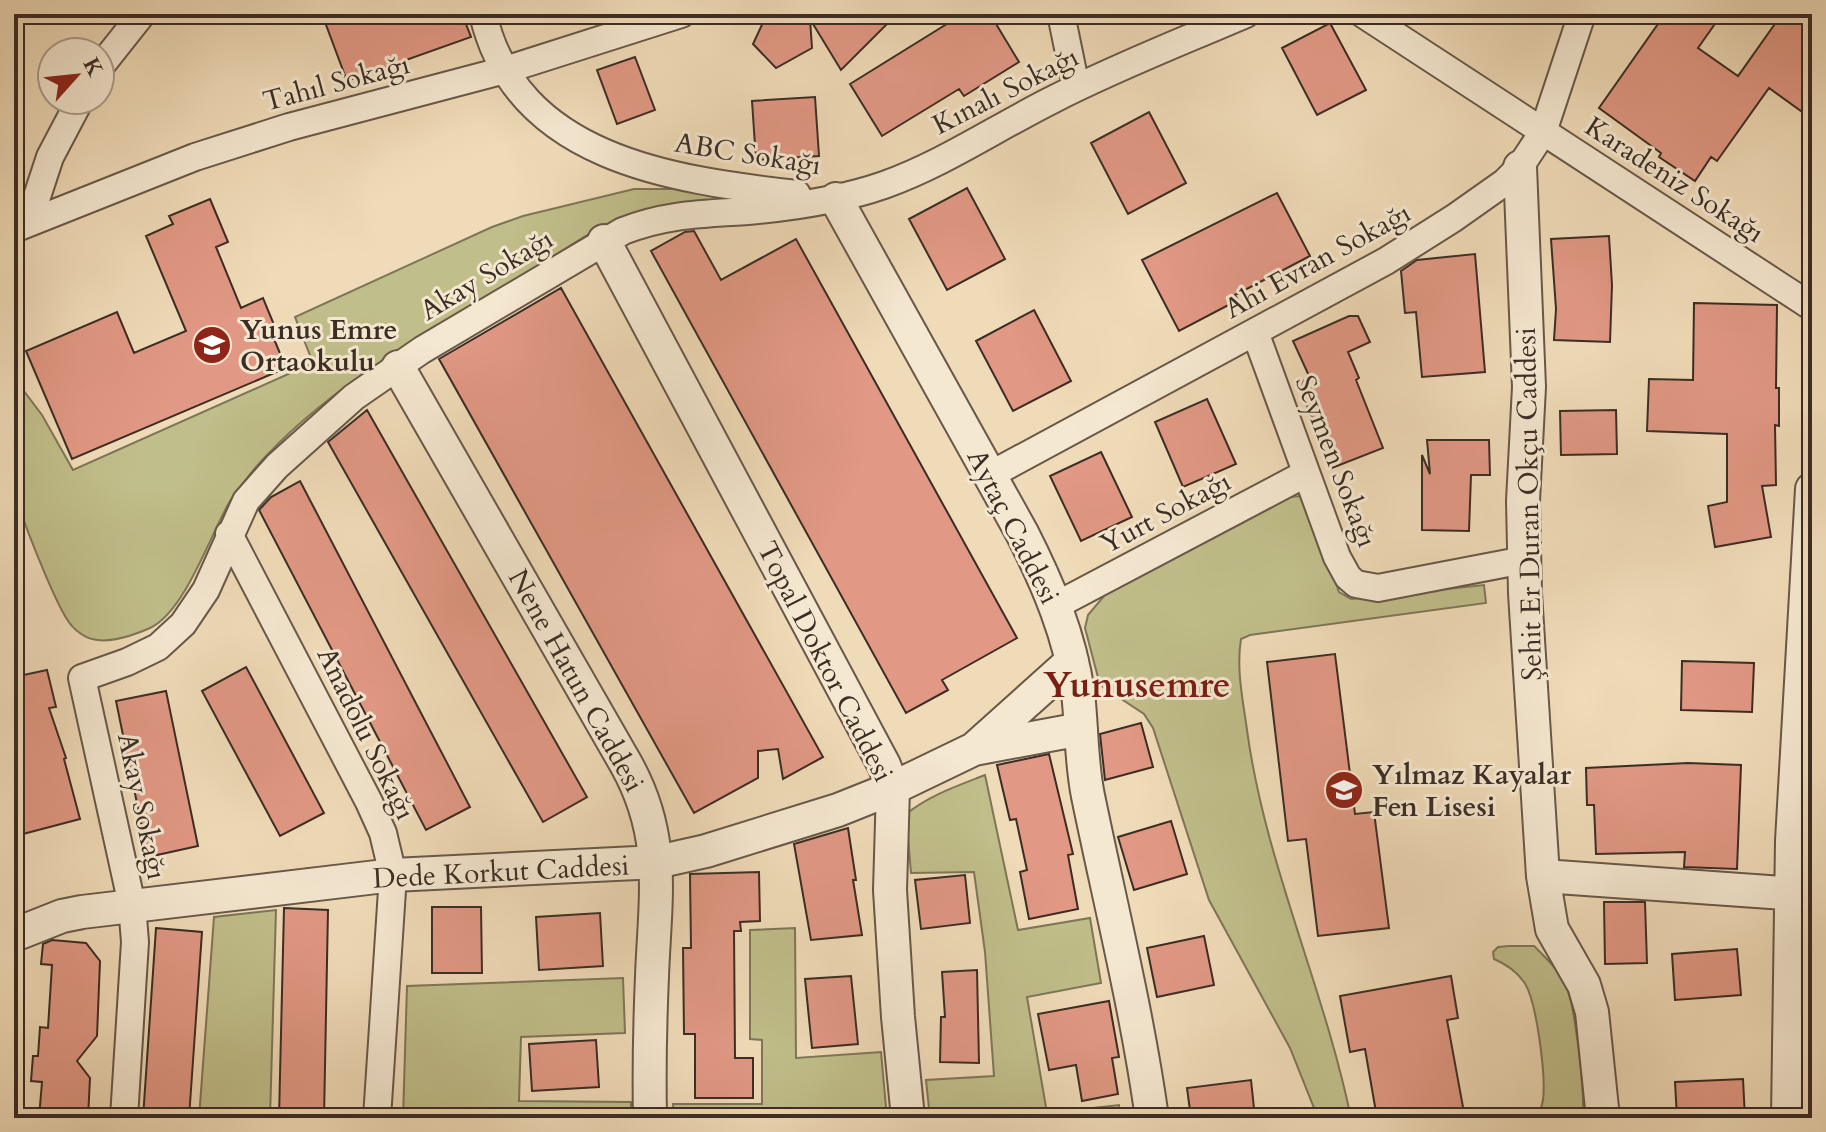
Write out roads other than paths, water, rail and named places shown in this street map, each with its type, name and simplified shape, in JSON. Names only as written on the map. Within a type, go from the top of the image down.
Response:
[{"type":"street","points":[[116,47],[142,14]]},
{"type":"street","name":"ABC Sokağı","points":[[483,14],[505,70],[523,98],[554,124],[599,152],[691,180],[836,199]]},
{"type":"street","name":"Tahıl Sokağı","points":[[22,225],[195,157],[289,127],[505,70],[681,14]]},
{"type":"street","points":[[1061,14],[1076,87]]},
{"type":"street","name":"Kınalı Sokağı","points":[[836,199],[883,186],[916,172],[1076,87],[1246,14]]},
{"type":"street","points":[[1363,14],[1543,132]]},
{"type":"street","name":"Ahi Evran Sokağı","points":[[990,475],[1421,241],[1505,182],[1520,167],[1543,132],[1582,14]]},
{"type":"street","points":[[22,225],[50,157],[72,116]]},
{"type":"street","name":"Karadeniz Sokağı","points":[[1543,132],[1812,307]]},
{"type":"street","name":"Şehit Er Duran Okçu Caddesi","points":[[1520,167],[1529,387],[1523,501],[1524,560],[1543,876],[1552,929],[1584,985],[1592,1012],[1603,1118]]},
{"type":"street","name":"Akay Sokağı","points":[[124,1118],[135,942],[132,905],[82,678],[158,647],[183,624],[206,590],[246,501],[277,466],[341,407],[422,350],[604,241],[643,223],[667,217],[836,199]]},
{"type":"street","name":"Aytaç Caddesi","points":[[836,199],[1029,547],[1055,606],[1072,661],[1087,791],[1139,1039],[1152,1118]]},
{"type":"street","name":"Topal Doktor Caddesi","points":[[604,241],[869,737],[893,788],[890,890],[908,1118]]},
{"type":"street","name":"Seymen Sokağı","points":[[1255,332],[1337,557],[1348,577],[1356,584],[1378,588],[1524,560]]},
{"type":"street","name":"Nene Hatun Caddesi","points":[[398,367],[639,788],[651,826],[657,862],[649,1044],[650,1118]]},
{"type":"street","name":"Yurt Sokağı","points":[[1055,606],[1305,474]]},
{"type":"street","points":[[1788,1118],[1801,895],[1812,489]]},
{"type":"street","name":"Anadolu Sokağı","points":[[229,534],[383,833],[393,875],[377,1118]]},
{"type":"street","name":"Dede Korkut Caddesi","points":[[974,749],[1072,661]]},
{"type":"street","name":"Dede Korkut Caddesi","points":[[14,935],[62,916],[393,875],[657,862],[749,839],[838,810],[893,788],[974,749],[1081,729]]},
{"type":"street","points":[[1543,876],[1801,895]]},
{"type":"place","name":"Yunus Emre Ortaokulu","points":[[212,345]]},
{"type":"place","name":"Yılmaz Kayalar Fen Lisesi","points":[[1344,790]]},
{"type":"district","name":"Yunusemre","points":[[1137,684]]}]
